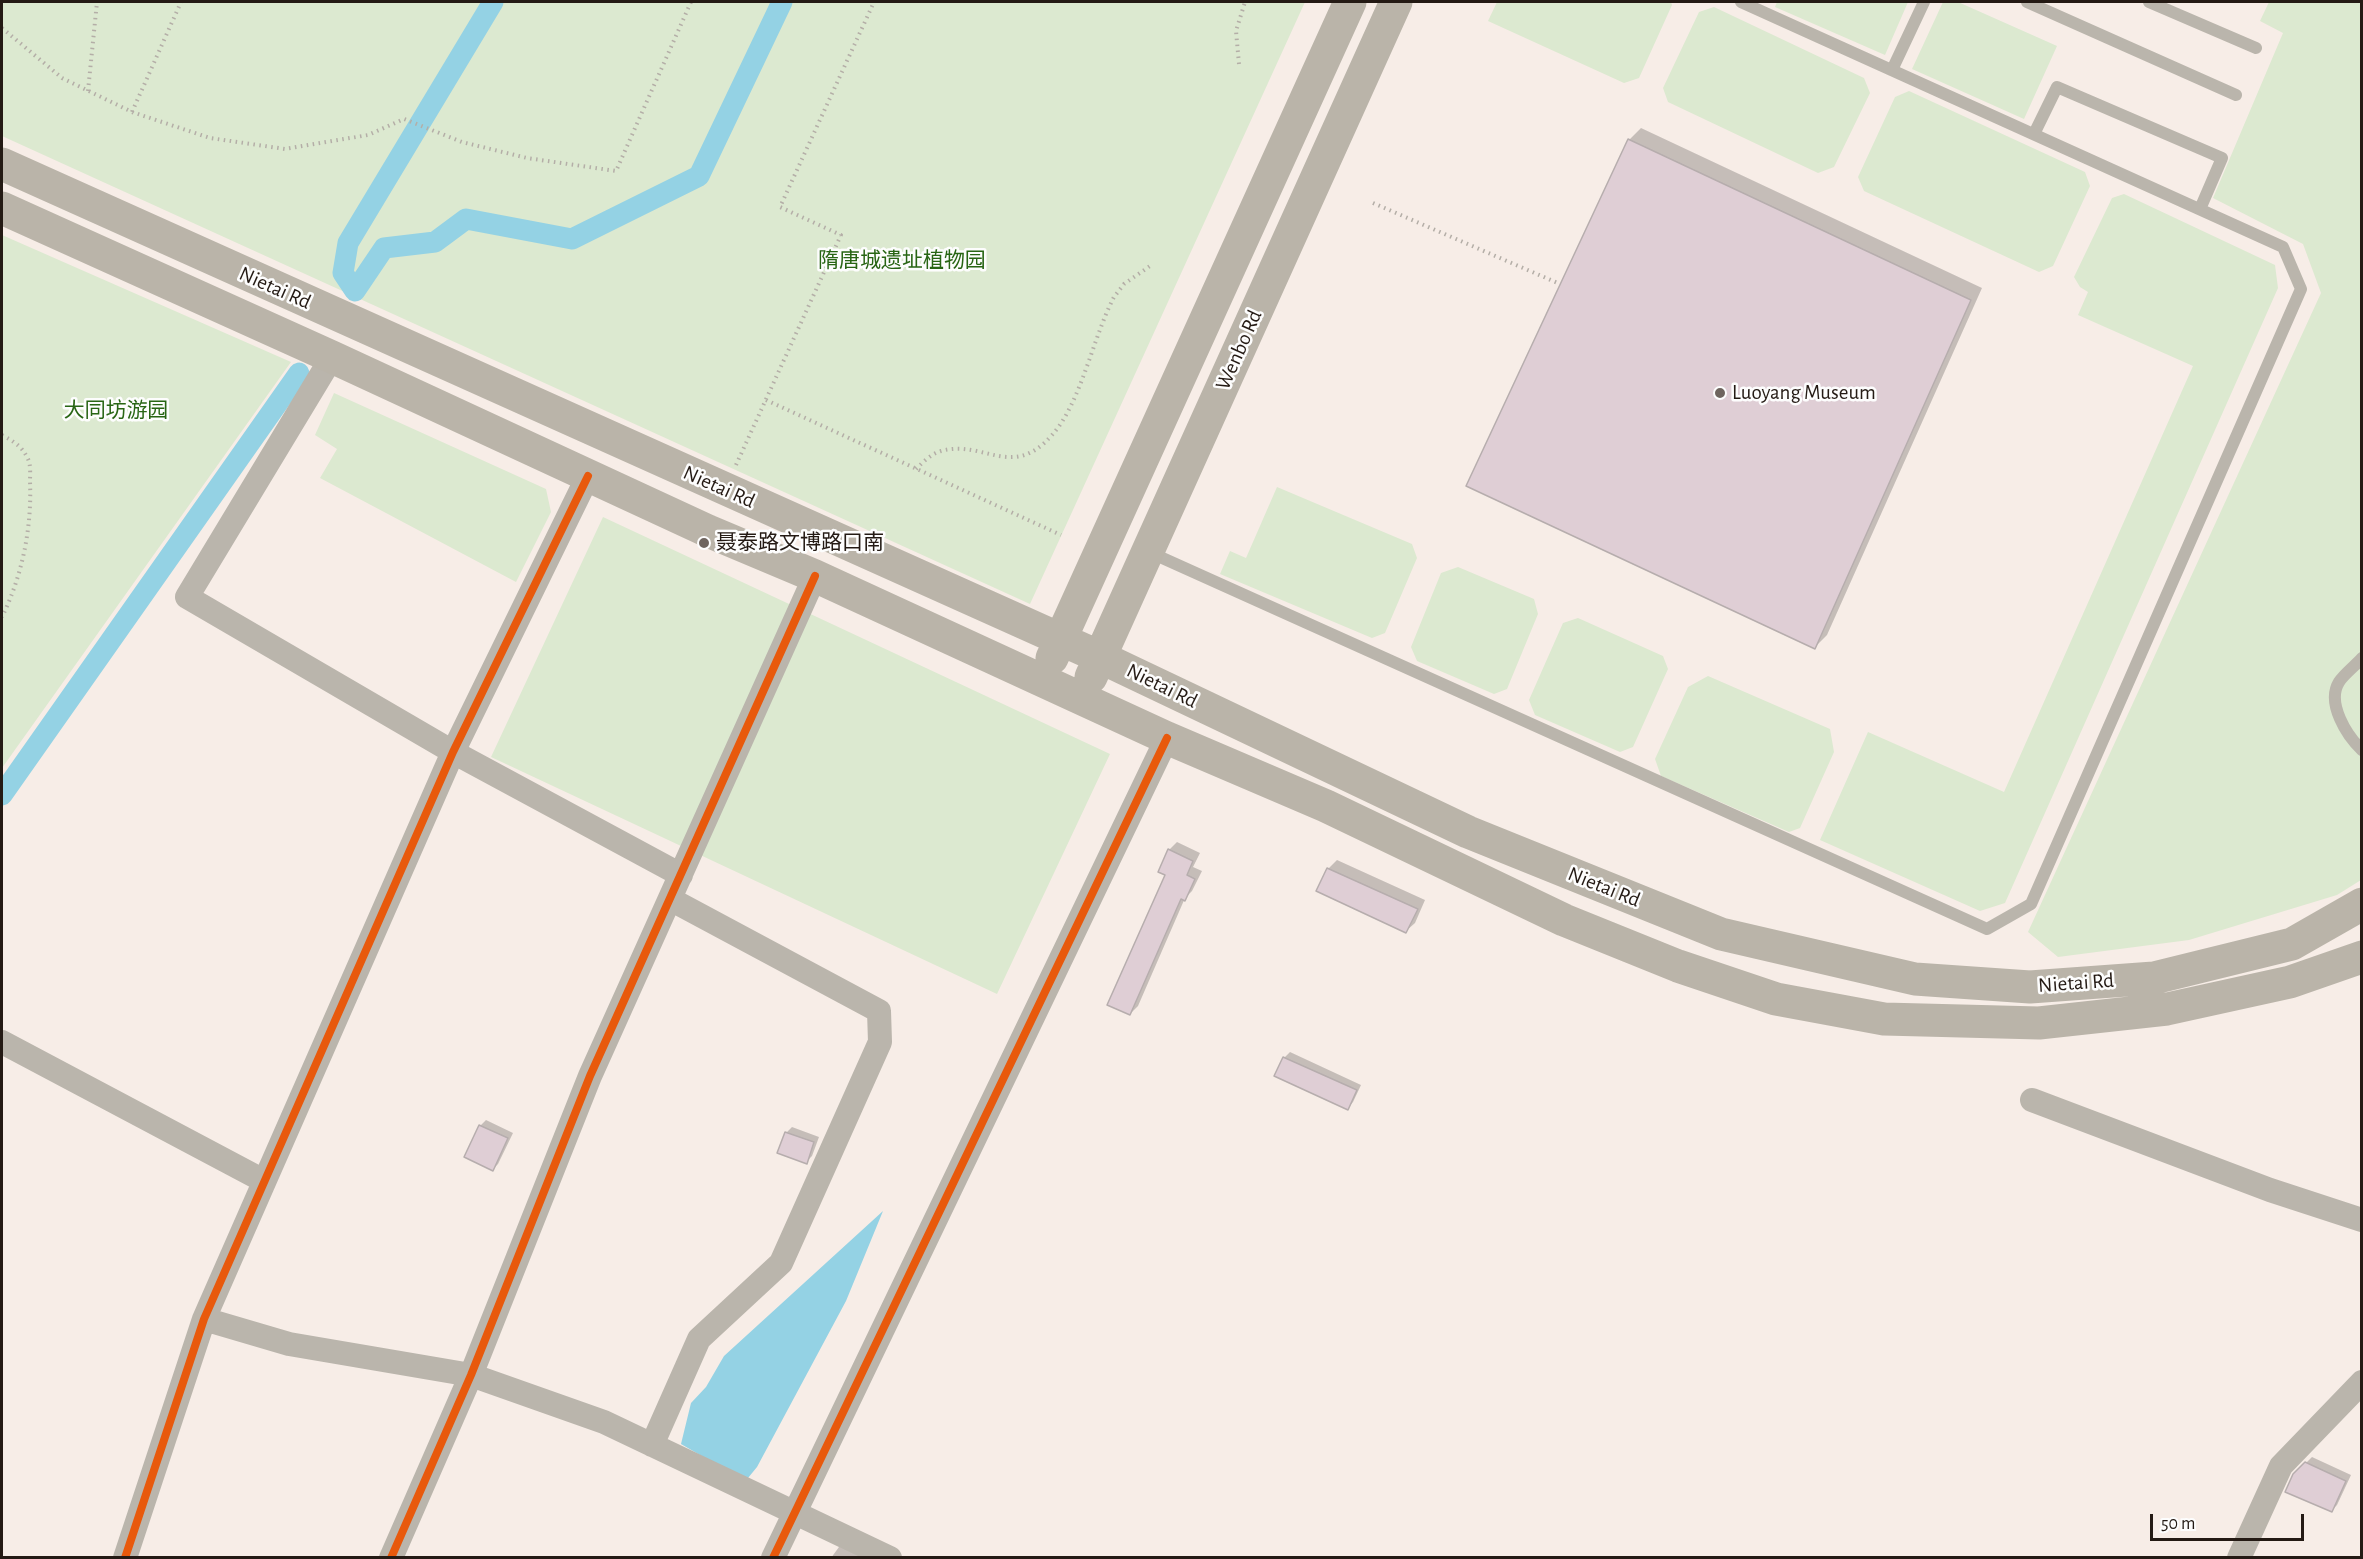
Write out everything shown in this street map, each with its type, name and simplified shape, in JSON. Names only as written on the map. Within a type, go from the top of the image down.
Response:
[{"type":"main road","name":"Wenbo Rd","points":[[1042,680],[1350,2]]},
{"type":"main road","name":"Wenbo Rd","points":[[1081,698],[1396,2]]},
{"type":"main road","name":"Nietai Rd","points":[[2,164],[1061,639],[1468,832],[1721,934],[1915,980],[2030,987],[2154,978],[2292,944],[2361,904]]},
{"type":"main road","name":"Nietai Rd","points":[[2,208],[1167,738],[1326,806],[1564,920],[1678,966],[1776,999],[1884,1019],[2038,1023],[2167,1010],[2290,982],[2361,957]]},
{"type":"street","points":[[332,357],[187,597],[453,752],[681,875]]},
{"type":"street","points":[[125,1557],[204,1319],[453,752],[588,476]]},
{"type":"street","points":[[391,1557],[471,1374],[590,1076],[815,576]]},
{"type":"street","points":[[773,1557],[1167,738]]},
{"type":"street","points":[[652,1445],[699,1339],[781,1263],[880,1042],[879,1011],[670,899]]},
{"type":"street","points":[[2,1042],[264,1181]]},
{"type":"street","points":[[2032,1100],[2270,1190],[2361,1220]]},
{"type":"street","points":[[204,1319],[289,1344],[471,1374],[604,1422],[890,1557]]},
{"type":"street","points":[[2239,1557],[2281,1466],[2361,1382]]},
{"type":"lane","points":[[1148,552],[1987,929],[2031,904],[2301,289],[2283,247],[1892,70],[1757,5],[1741,2]]},
{"type":"lane","points":[[1892,70],[1924,2]]},
{"type":"lane","points":[[2027,2],[2236,95]]},
{"type":"lane","points":[[2149,2],[2175,7],[2256,48]]},
{"type":"lane","points":[[2034,134],[2057,87],[2222,158],[2200,209]]},
{"type":"lane","points":[[2361,658],[2338,683],[2335,699],[2339,715],[2361,750]]},
{"type":"path","points":[[88,91],[97,2]]},
{"type":"path","points":[[132,112],[181,2]]},
{"type":"path","points":[[2,28],[62,78],[132,112],[210,138],[285,149],[368,135],[404,118],[473,145],[527,158],[616,171],[691,2]]},
{"type":"path","points":[[725,490],[841,235],[780,207],[874,2]]},
{"type":"path","points":[[1239,63],[1236,32],[1245,2]]},
{"type":"path","points":[[1373,203],[1560,284]]},
{"type":"path","points":[[916,469],[930,456],[942,450],[966,450],[1020,457],[1039,449],[1054,433],[1067,411],[1114,297],[1124,284],[1150,266]]},
{"type":"path","points":[[766,400],[1061,536]]},
{"type":"path","points":[[2,435],[18,443],[29,461],[31,510],[22,559],[2,617]]},
{"type":"green space","name":"隋唐城遗址植物园","points":[[2,2],[1305,2],[1030,604],[2,136]]},
{"type":"green space","points":[[1497,2],[1671,2],[1672,5],[1639,78],[1624,83],[1488,21]]},
{"type":"green space","points":[[1777,2],[1908,2],[1885,55],[1775,7]]},
{"type":"green space","points":[[1943,2],[1958,2],[2057,46],[2024,119],[1912,69]]},
{"type":"green space","points":[[2269,2],[2361,2],[2361,880],[2337,895],[2189,940],[2058,957],[2028,932],[2321,293],[2303,244],[2213,198],[2283,33],[2260,21]]},
{"type":"green space","points":[[1714,7],[1864,78],[1870,93],[1834,167],[1818,173],[1668,102],[1663,88],[1699,12]]},
{"type":"green space","points":[[1909,91],[2085,172],[2090,186],[2053,266],[2039,272],[1864,191],[1858,177],[1895,97]]},
{"type":"green space","points":[[2124,194],[2275,265],[2278,288],[2005,903],[1980,911],[1820,840],[1868,732],[2004,792],[2193,366],[2078,315],[2088,292],[2080,287],[2074,277],[2112,198]]},
{"type":"green space","name":"大同坊游园","points":[[2,235],[291,362],[2,768]]},
{"type":"green space","points":[[334,393],[546,489],[551,512],[516,582],[320,478],[337,449],[315,435]]},
{"type":"green space","points":[[1277,487],[1412,544],[1417,558],[1385,633],[1372,638],[1220,574],[1230,551],[1246,558]]},
{"type":"green space","points":[[603,517],[1110,754],[997,994],[491,757]]},
{"type":"green space","points":[[1458,567],[1534,599],[1538,614],[1507,689],[1494,694],[1417,661],[1411,647],[1441,573]]},
{"type":"green space","points":[[1578,618],[1663,656],[1668,669],[1633,747],[1620,752],[1535,715],[1529,700],[1563,623]]},
{"type":"green space","points":[[1708,676],[1830,729],[1834,752],[1800,828],[1789,832],[1661,776],[1655,759],[1688,687]]},
{"type":"water","points":[[883,1211],[846,1301],[757,1467],[748,1478],[736,1476],[681,1444],[691,1403],[706,1387],[724,1356]]},
{"type":"building","name":"Luoyang Museum","points":[[1628,139],[1971,300],[1815,649],[1466,486]]},
{"type":"building","points":[[1168,849],[1193,861],[1187,875],[1195,879],[1185,901],[1181,899],[1130,1015],[1107,1005],[1165,875],[1158,872]]},
{"type":"building","points":[[1327,868],[1418,909],[1406,933],[1316,891]]},
{"type":"building","points":[[1283,1057],[1357,1090],[1348,1110],[1274,1076]]},
{"type":"building","points":[[479,1125],[508,1138],[493,1171],[464,1157]]},
{"type":"building","points":[[785,1132],[814,1142],[807,1164],[777,1153]]},
{"type":"building","points":[[2305,1462],[2346,1481],[2332,1512],[2285,1492],[2293,1474]]},
{"type":"waterway","points":[[493,2],[348,243],[343,273],[355,291],[384,248],[435,242],[466,219],[572,239],[699,176],[782,2]]},
{"type":"waterway","points":[[2,795],[299,373]]},
{"type":"cycle path","points":[[125,1558],[204,1319],[453,752],[588,476]]},
{"type":"cycle path","points":[[391,1558],[471,1375],[590,1076],[815,576]]},
{"type":"cycle path","points":[[773,1558],[1167,738]]},
{"type":"place","name":"Luoyang Museum","points":[[1720,393]]},
{"type":"place","name":"聂泰路文博路口南","points":[[704,543]]}]
